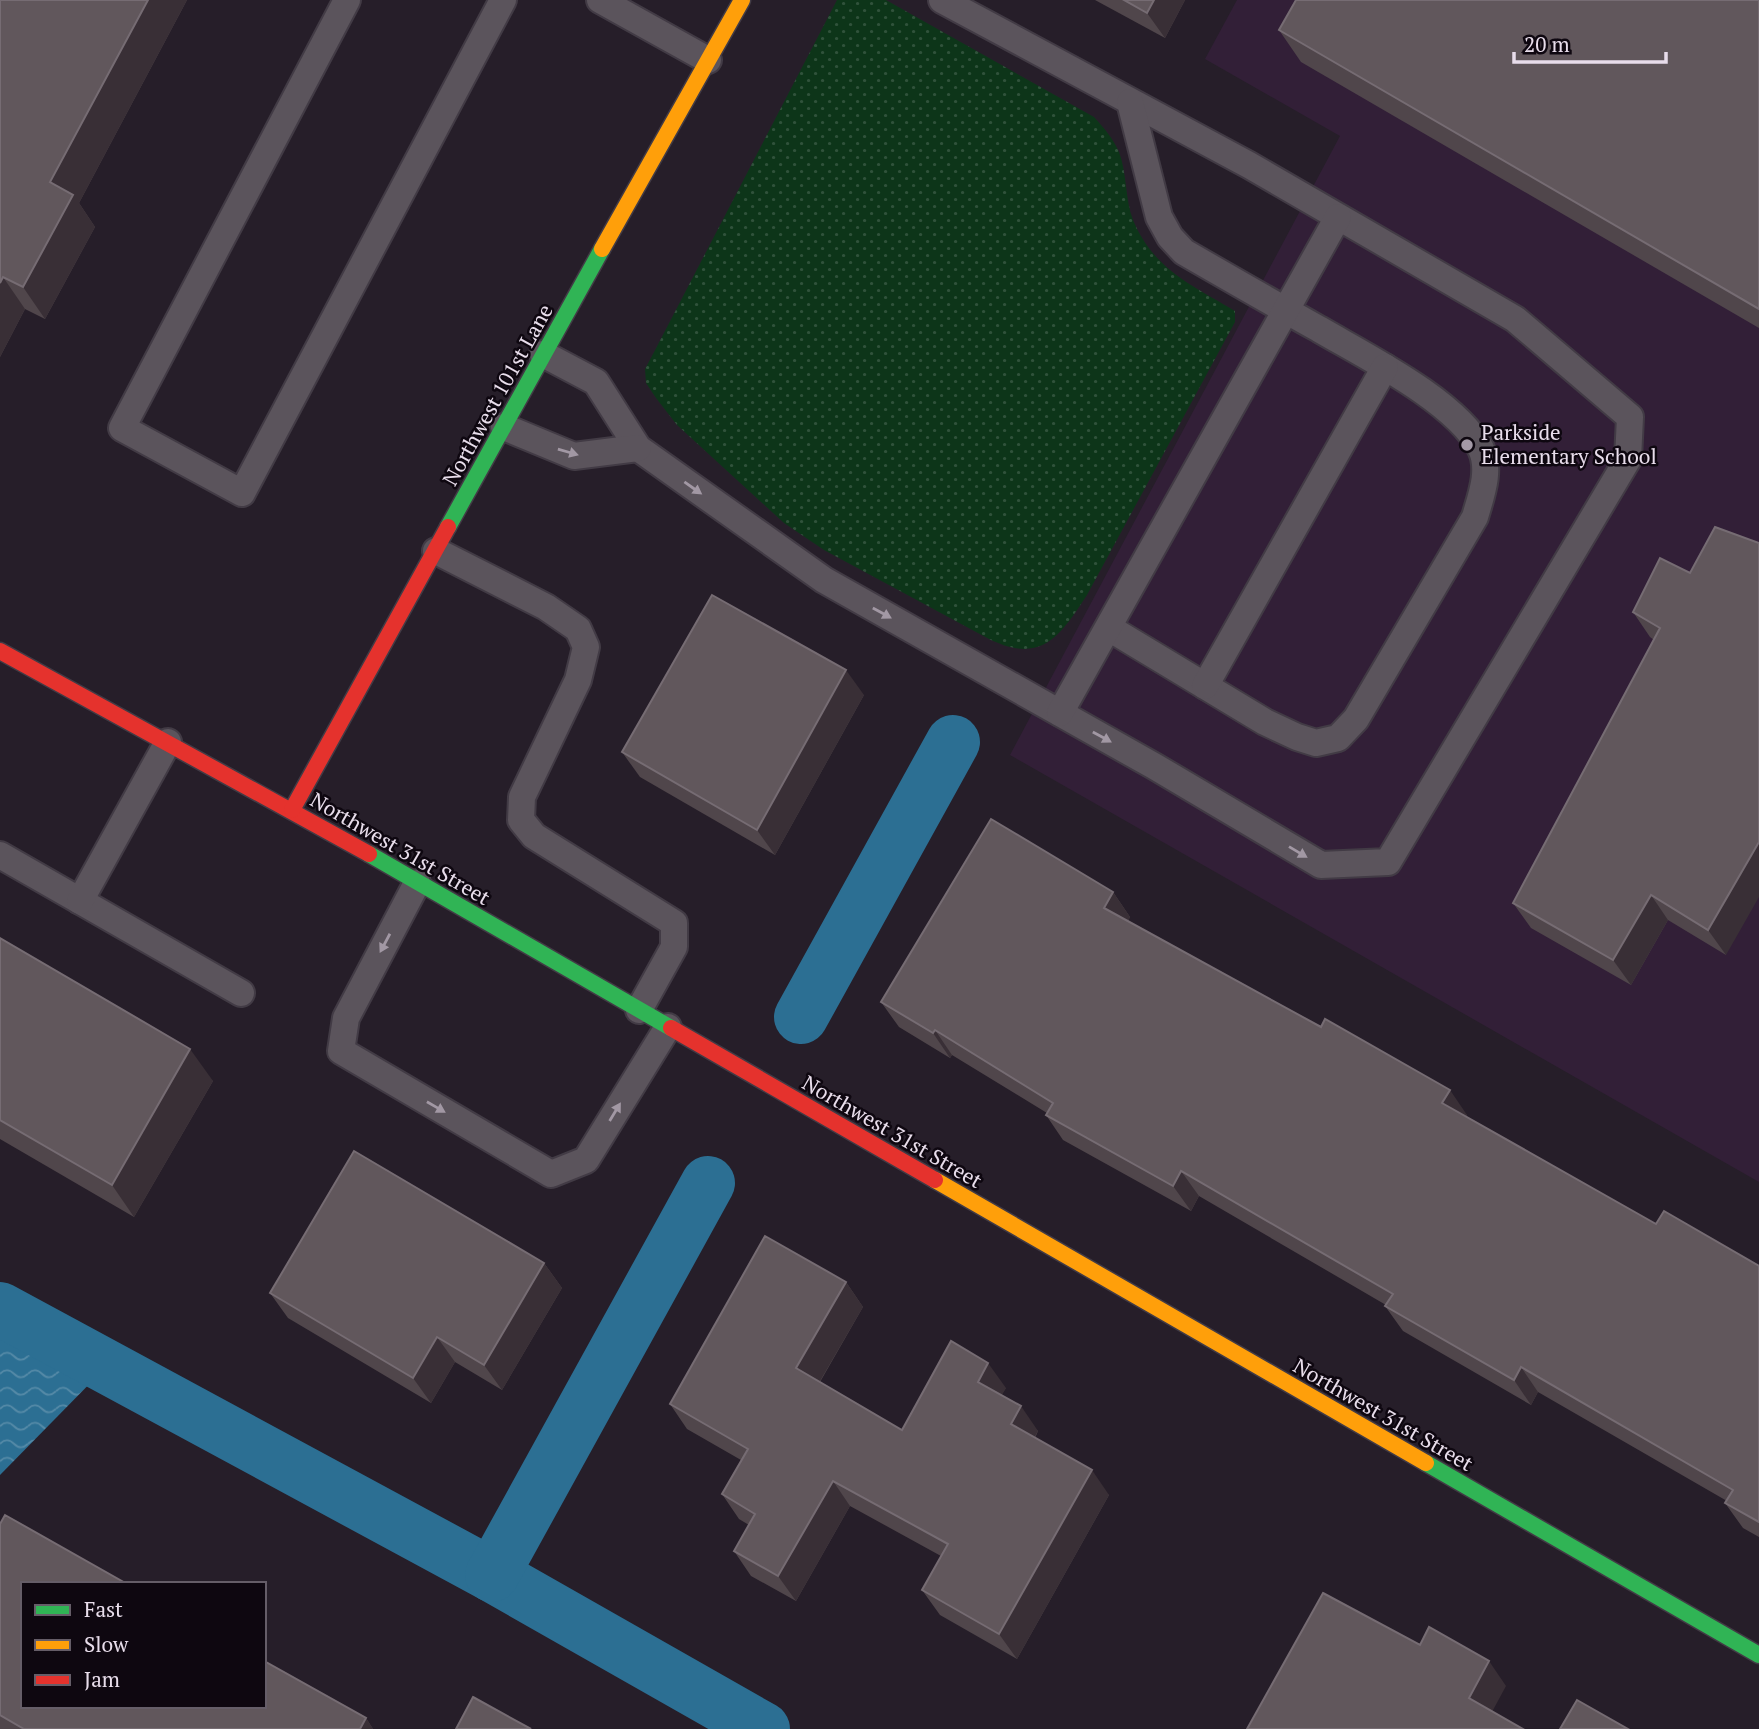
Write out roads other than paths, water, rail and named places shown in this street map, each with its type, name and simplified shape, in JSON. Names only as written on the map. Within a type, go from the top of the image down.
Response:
[{"type":"street","name":"Northwest 101st Lane","points":[[292,810],[742,0]]},
{"type":"street","name":"Northwest 31st Street","points":[[0,651],[292,810],[1759,1656]]},
{"type":"lane","points":[[347,0],[122,428],[242,493],[503,0]]},
{"type":"lane","points":[[600,0],[708,60]]},
{"type":"lane","points":[[543,354],[596,382],[638,448],[824,580],[1154,765],[1321,865],[1388,862],[1628,458],[1630,417],[1515,319],[1338,217],[942,0]]},
{"type":"lane","points":[[1109,628],[1265,722],[1316,743],[1338,738],[1356,719],[1475,517],[1483,490],[1485,470],[1482,451],[1468,430],[1430,396],[1385,367],[1184,252],[1170,237],[1159,217],[1130,102]]},
{"type":"lane","points":[[1060,713],[1338,217]]},
{"type":"lane","points":[[1205,686],[1385,367]]},
{"type":"lane","points":[[504,427],[574,456],[638,448]]},
{"type":"lane","points":[[436,551],[546,607],[578,629],[586,647],[578,680],[522,797],[521,820],[534,835],[674,923],[674,947],[639,1010]]},
{"type":"lane","points":[[80,901],[168,742]]},
{"type":"lane","points":[[0,856],[241,993]]},
{"type":"lane","points":[[418,883],[346,1018],[341,1051],[551,1174],[586,1160],[668,1027]]},
{"type":"water","points":[[0,1309],[106,1367],[0,1475]]},
{"type":"waterway","points":[[801,1017],[953,742]]},
{"type":"waterway","points":[[492,1575],[708,1183]]},
{"type":"waterway","points":[[0,1309],[492,1575],[763,1729]]},
{"type":"place","name":"Parkside Elementary School","points":[[1467,445]]}]
